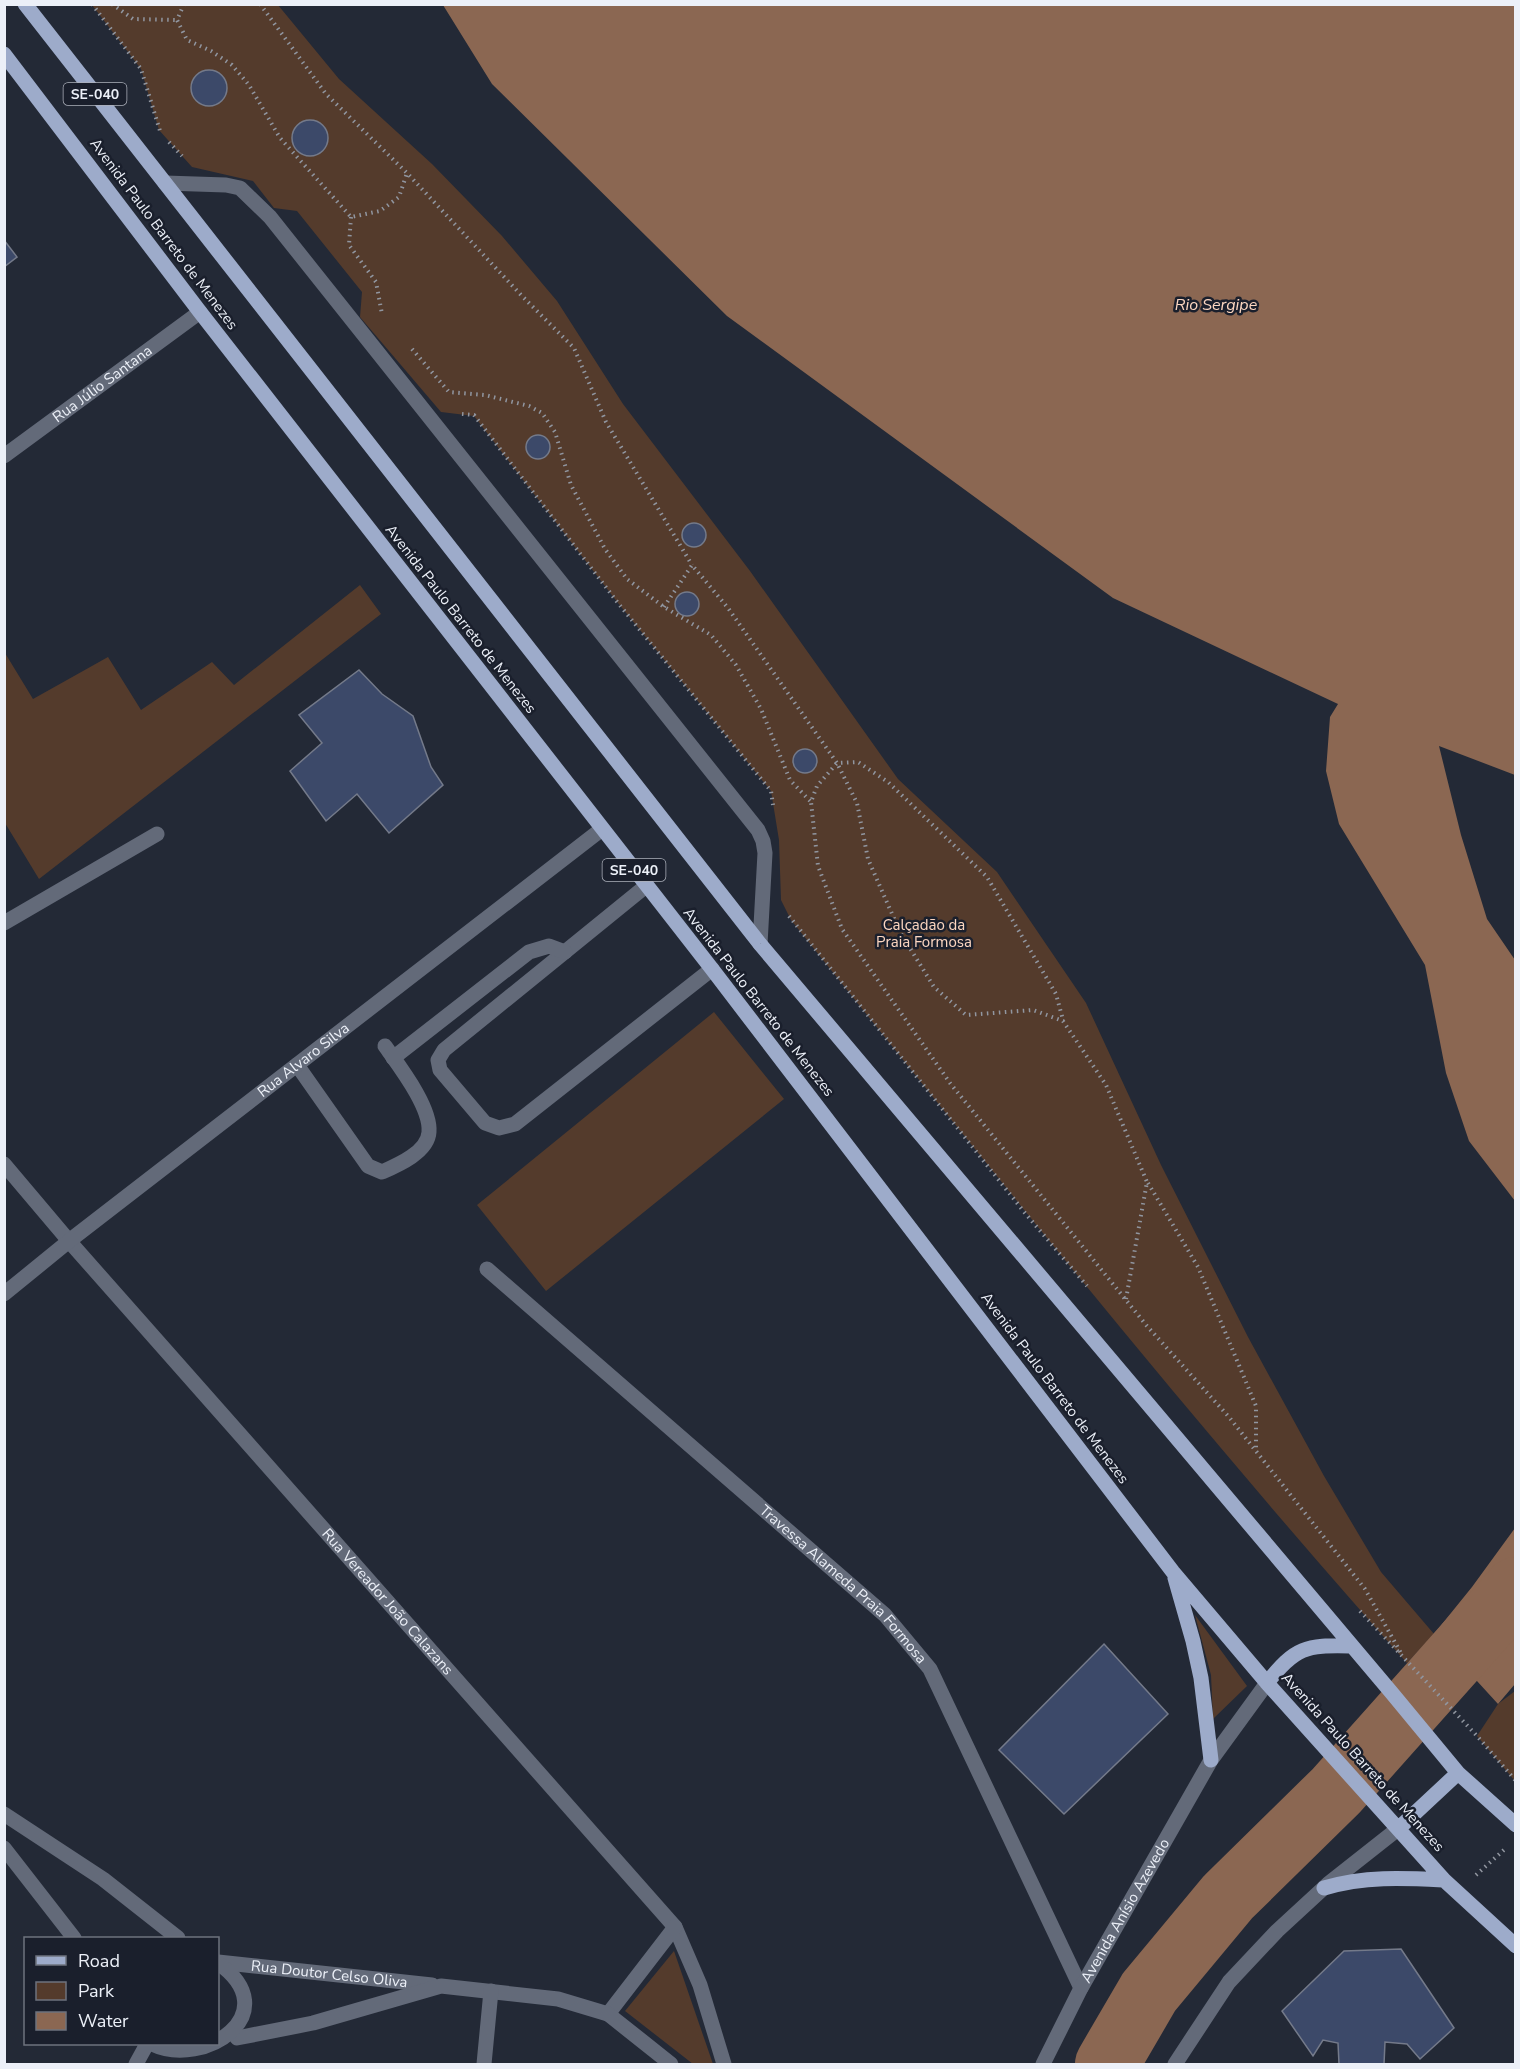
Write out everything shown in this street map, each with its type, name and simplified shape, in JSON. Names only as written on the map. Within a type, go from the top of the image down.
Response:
[{"type":"main road","name":"Avenida Paulo Barreto de Menezes","points":[[25,4],[760,944],[1435,1747],[1458,1773],[1515,1826]]},
{"type":"main road","name":"Avenida Paulo Barreto de Menezes","points":[[4,54],[200,312],[712,969],[1173,1572],[1268,1683],[1444,1880],[1515,1946]]},
{"type":"main road","points":[[1173,1572],[1201,1678],[1211,1761]]},
{"type":"main road","points":[[1268,1683],[1283,1663],[1302,1650],[1321,1645],[1350,1646]]},
{"type":"main road","points":[[1399,1828],[1458,1773]]},
{"type":"main road","points":[[1324,1888],[1350,1880],[1392,1878],[1444,1880]]},
{"type":"street","points":[[165,183],[226,184],[240,188],[270,217],[759,830],[764,841],[765,853],[760,944]]},
{"type":"street","name":"Rua Júlio Santana","points":[[4,456],[200,312]]},
{"type":"street","name":"Rua Alvaro Silva","points":[[4,1294],[69,1241],[602,830]]},
{"type":"street","points":[[4,923],[157,834]]},
{"type":"street","points":[[646,886],[444,1050],[438,1060],[440,1070],[485,1123],[499,1128],[515,1124],[712,969]]},
{"type":"street","points":[[297,1065],[368,1166],[382,1172],[396,1166],[422,1148],[429,1133],[425,1110],[389,1052],[529,952],[549,946],[565,952]]},
{"type":"street","name":"Rua Vereador João Calazans","points":[[4,1164],[69,1241],[675,1927],[700,1985],[724,2064]]},
{"type":"street","name":"Travessa Alameda Praia Formosa","points":[[487,1269],[885,1616],[930,1669],[1081,1988]]},
{"type":"street","name":"Avenida Anísio Azevedo","points":[[1043,2064],[1081,1988],[1211,1761],[1268,1683]]},
{"type":"street","points":[[4,1814],[103,1879],[177,1937]]},
{"type":"street","points":[[1175,2064],[1229,1982],[1277,1931],[1324,1888],[1399,1828]]},
{"type":"street","points":[[4,1848],[73,1937]]},
{"type":"street","points":[[608,2014],[675,1927]]},
{"type":"street","name":"Rua Doutor Celso Oliva","points":[[219,1962],[441,1986]]},
{"type":"street","points":[[154,2045],[158,2051],[170,2058],[184,2062],[199,2062],[213,2059],[225,2051],[237,2038],[244,2022],[245,2004],[240,1987],[231,1972],[219,1963]]},
{"type":"street","points":[[237,2038],[313,2023],[441,1986],[558,1999],[608,2014],[671,2064]]},
{"type":"street","points":[[484,2064],[491,1991]]},
{"type":"street","points":[[136,2064],[146,2045]]},
{"type":"path","points":[[112,4],[133,20],[177,20]]},
{"type":"path","points":[[177,20],[184,4]]},
{"type":"path","points":[[260,4],[326,94],[407,173],[574,348],[606,422],[692,565],[728,608],[837,763],[857,802],[868,859],[900,932],[934,987],[966,1015],[1033,1010],[1063,1021]]},
{"type":"path","points":[[177,20],[187,40],[211,51],[232,65],[249,85],[280,138],[351,217],[349,245],[376,282],[382,314]]},
{"type":"path","points":[[351,217],[380,211],[399,198],[407,173]]},
{"type":"path","points":[[405,340],[449,392],[485,395],[512,401],[542,412],[555,432],[571,485],[605,549],[627,579],[664,607],[711,635],[736,665],[761,709],[790,780],[811,802]]},
{"type":"path","points":[[664,607],[692,565]]},
{"type":"path","points":[[1256,1450],[1256,1406],[1198,1267],[1148,1182],[1106,1085],[1063,1021],[1056,994],[987,877],[888,782],[858,762],[837,763],[817,786],[811,802],[818,866],[842,929],[950,1083],[1147,1326],[1229,1417],[1365,1589],[1407,1663],[1477,1736],[1515,1781]]},
{"type":"path","points":[[1126,1299],[1148,1182]]},
{"type":"path","points":[[1457,1891],[1507,1847]]},
{"type":"green space","name":"Calçadão da Praia Formosa","points":[[92,5],[278,5],[339,79],[432,164],[502,236],[557,301],[623,404],[750,571],[898,779],[997,872],[1086,1003],[1161,1165],[1248,1337],[1324,1476],[1381,1572],[1434,1634],[1407,1663],[1171,1389],[791,920],[781,900],[779,840],[771,791],[618,603],[474,416],[441,412],[360,317],[362,292],[297,211],[274,208],[253,181],[192,167],[159,130],[141,69]]},
{"type":"green space","points":[[360,585],[381,614],[39,879],[5,823],[5,653],[33,699],[108,657],[141,710],[212,662],[234,685]]},
{"type":"green space","points":[[714,1012],[784,1099],[546,1291],[477,1205]]},
{"type":"green space","points":[[1195,1615],[1247,1686],[1213,1719],[1211,1675]]},
{"type":"green space","points":[[1515,1691],[1515,1781],[1477,1736],[1498,1704]]},
{"type":"green space","points":[[674,1951],[713,2064],[693,2064],[625,2011]]},
{"type":"water","name":"Rio Sergipe","points":[[443,5],[1515,5],[1515,775],[1439,746],[1461,835],[1487,919],[1515,960],[1515,1201],[1469,1141],[1446,1073],[1425,965],[1339,824],[1326,771],[1330,717],[1338,704],[1113,598],[727,316],[492,84]]},
{"type":"water","points":[[1515,1528],[1515,1684],[1498,1704],[1434,1634]]},
{"type":"building","points":[[209,70],[222,75],[227,88],[222,101],[209,106],[196,101],[191,88],[196,75]]},
{"type":"building","points":[[310,120],[323,125],[328,138],[323,151],[310,156],[297,151],[292,138],[297,125]]},
{"type":"building","points":[[4,240],[17,257],[4,267]]},
{"type":"building","points":[[538,435],[547,438],[550,447],[547,456],[538,459],[529,456],[526,447],[529,438]]},
{"type":"building","points":[[694,523],[699,524],[705,530],[705,540],[699,546],[694,547],[689,546],[683,540],[682,535],[683,530],[689,524]]},
{"type":"building","points":[[687,592],[692,593],[698,599],[698,609],[692,615],[687,616],[682,615],[676,609],[675,604],[676,599],[682,593]]},
{"type":"building","points":[[359,670],[382,694],[413,716],[431,767],[443,785],[389,833],[357,794],[326,821],[290,771],[322,743],[299,715]]},
{"type":"building","points":[[805,749],[810,750],[816,756],[816,766],[810,772],[805,773],[800,772],[794,766],[793,761],[794,756],[800,750]]},
{"type":"building","points":[[1104,1644],[1168,1714],[1064,1814],[999,1750]]},
{"type":"building","points":[[1401,1949],[1454,2028],[1420,2059],[1407,2044],[1385,2042],[1384,2064],[1339,2064],[1338,2043],[1323,2040],[1313,2056],[1282,2011],[1344,1951]]},
{"type":"waterway","points":[[1107,2064],[1149,1992],[1228,1897],[1336,1791],[1516,1589]]}]
